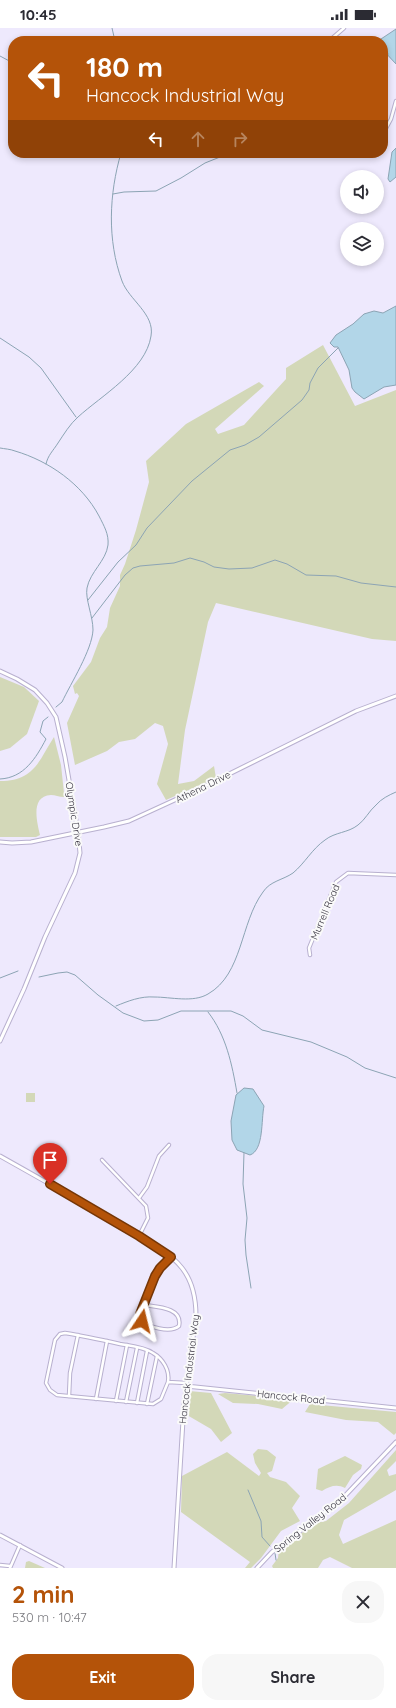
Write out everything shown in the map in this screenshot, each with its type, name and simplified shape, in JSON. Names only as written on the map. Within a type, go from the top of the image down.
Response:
[{"type":"street","points":[[335,36],[344,28]]},
{"type":"street","points":[[388,125],[396,102]]},
{"type":"street","name":"Olympic Drive","points":[[0,671],[35,690],[56,716],[63,745],[80,852],[75,873],[45,937],[24,989],[0,1041]]},
{"type":"street","name":"Athena Drive","points":[[0,842],[31,842],[116,825],[145,814],[356,711],[396,696]]},
{"type":"street","name":"Murrell Road","points":[[310,955],[309,948],[336,882],[340,878],[348,873],[396,875]]},
{"type":"street","points":[[139,1198],[147,1187],[159,1156],[169,1145]]},
{"type":"street","name":"Hancock Industrial Way","points":[[0,1156],[139,1236],[171,1257],[187,1275],[192,1287],[196,1304],[196,1316],[186,1384],[174,1568]]},
{"type":"street","points":[[102,1160],[146,1206],[148,1218],[139,1236]]},
{"type":"street","points":[[144,1306],[172,1310],[179,1320],[179,1326],[172,1329],[146,1324],[142,1321],[140,1316],[144,1306],[160,1268],[161,1264],[171,1257]]},
{"type":"street","points":[[63,1333],[107,1341],[147,1351],[157,1356],[167,1370],[168,1382],[159,1401],[153,1404],[147,1404],[69,1396],[52,1392],[46,1382],[56,1337],[63,1333]]},
{"type":"street","points":[[69,1396],[70,1373],[78,1335]]},
{"type":"street","points":[[96,1399],[107,1341]]},
{"type":"street","points":[[116,1401],[127,1345]]},
{"type":"street","points":[[126,1402],[137,1348]]},
{"type":"street","points":[[137,1403],[147,1351]]},
{"type":"street","points":[[147,1404],[157,1356]]},
{"type":"street","points":[[168,1382],[186,1384]]},
{"type":"street","name":"Hancock Road","points":[[186,1384],[396,1408]]},
{"type":"street","name":"Spring Valley Road","points":[[257,1568],[272,1552],[341,1500],[396,1442]]},
{"type":"street","points":[[0,1535],[62,1568]]},
{"type":"street","points":[[0,1565],[10,1567],[20,1545]]},
{"type":"green space","points":[[323,345],[355,406],[396,390],[396,641],[372,639],[216,603],[208,622],[185,730],[178,784],[194,781],[214,766],[216,778],[166,800],[157,784],[168,744],[163,726],[155,723],[135,739],[119,742],[107,751],[75,765],[67,723],[79,696],[77,693],[75,694],[73,686],[91,662],[100,638],[107,627],[110,608],[120,586],[120,575],[136,530],[149,482],[146,461],[186,424],[259,382],[264,386],[215,429],[218,434],[244,425],[286,379],[286,368]]},
{"type":"green space","points":[[0,677],[24,687],[39,701],[27,734],[10,748],[0,751]]},
{"type":"green space","points":[[54,737],[61,765],[64,797],[51,795],[44,796],[40,800],[36,810],[40,835],[36,837],[0,837],[0,781],[21,778],[28,774],[39,762]]},
{"type":"green space","points":[[26,1093],[35,1093],[35,1102],[26,1102]]},
{"type":"green space","points":[[189,1391],[211,1393],[232,1433],[221,1442],[211,1429],[187,1415]]},
{"type":"green space","points":[[225,1393],[294,1399],[282,1409],[258,1404],[233,1403],[218,1394]]},
{"type":"green space","points":[[310,1404],[396,1412],[396,1433],[394,1435],[378,1422],[346,1420],[305,1412]]},
{"type":"green space","points":[[258,1449],[267,1450],[276,1457],[272,1471],[267,1473],[270,1477],[286,1482],[300,1496],[292,1508],[300,1521],[281,1531],[261,1558],[251,1568],[245,1568],[250,1562],[181,1512],[182,1476],[227,1452],[259,1476],[261,1473],[255,1463],[253,1454]]},
{"type":"green space","points":[[396,1450],[396,1461],[387,1470],[389,1476],[396,1474],[396,1490],[344,1520],[339,1535],[343,1544],[396,1520],[396,1568],[352,1568],[330,1557],[323,1560],[318,1568],[273,1568],[272,1566],[278,1558],[279,1550],[315,1523],[326,1521],[349,1503]]},
{"type":"green space","points":[[345,1456],[362,1465],[361,1469],[353,1475],[345,1488],[336,1486],[322,1491],[316,1489],[318,1469]]},
{"type":"green space","points":[[29,1561],[45,1568],[25,1568],[26,1562]]},
{"type":"water","points":[[396,29],[396,64],[388,55],[388,36],[386,36]]},
{"type":"water","points":[[396,148],[396,177],[390,182],[388,179],[392,152]]},
{"type":"water","points":[[396,306],[396,385],[384,387],[364,399],[352,388],[349,370],[338,347],[334,347],[330,343],[336,335],[353,324],[364,314],[374,311],[383,313]]},
{"type":"water","points":[[244,1088],[253,1089],[264,1106],[260,1141],[258,1147],[250,1155],[237,1150],[232,1140],[231,1121],[236,1095]]},
{"type":"waterway","points":[[112,28],[114,36]]},
{"type":"waterway","points":[[0,56],[8,60]]},
{"type":"waterway","points":[[46,464],[51,453],[75,420],[132,371],[141,360],[151,336],[149,321],[141,307],[125,288],[122,281],[114,249],[111,217],[112,201],[120,158]]},
{"type":"waterway","points":[[113,194],[124,192],[156,191],[205,163],[218,158]]},
{"type":"waterway","points":[[0,338],[29,357],[41,368],[76,417]]},
{"type":"waterway","points":[[88,600],[118,562],[136,545],[147,528],[192,481],[230,450],[245,445],[259,437],[302,400],[309,390],[310,383],[318,368],[338,348]]},
{"type":"waterway","points":[[0,448],[28,455],[52,468],[74,484],[92,504],[103,523],[108,537],[107,551],[91,577],[87,588],[87,597],[93,625],[92,638],[76,676],[62,702],[56,707]]},
{"type":"waterway","points":[[92,618],[125,575],[133,568],[174,563],[190,558],[214,567],[229,569],[252,568],[275,560],[287,564],[306,575],[336,576],[361,583],[396,587]]},
{"type":"waterway","points":[[0,779],[16,775],[33,760],[46,739],[40,732],[43,721],[48,717]]},
{"type":"waterway","points":[[116,1006],[144,997],[189,999],[202,997],[208,994],[219,985],[228,974],[235,961],[255,904],[266,888],[293,873],[316,848],[329,837],[354,828],[363,821],[380,801],[396,792]]},
{"type":"waterway","points":[[0,978],[18,971]]},
{"type":"waterway","points":[[39,977],[67,972],[75,975],[98,995],[123,1013],[144,1021],[158,1020],[181,1011],[231,1011],[243,1016],[262,1030],[311,1042],[347,1057],[365,1068],[396,1078]]},
{"type":"waterway","points":[[208,1012],[224,1040],[233,1071],[237,1093]]},
{"type":"waterway","points":[[244,1153],[243,1184],[247,1218],[245,1240],[251,1288]]},
{"type":"waterway","points":[[248,1490],[261,1521],[262,1537],[270,1546]]},
{"type":"waterway","points":[[275,1553],[276,1560]]},
{"type":"route","points":[[50,1184],[148,1241],[171,1257],[160,1268],[155,1276],[140,1314],[142,1321]]}]
